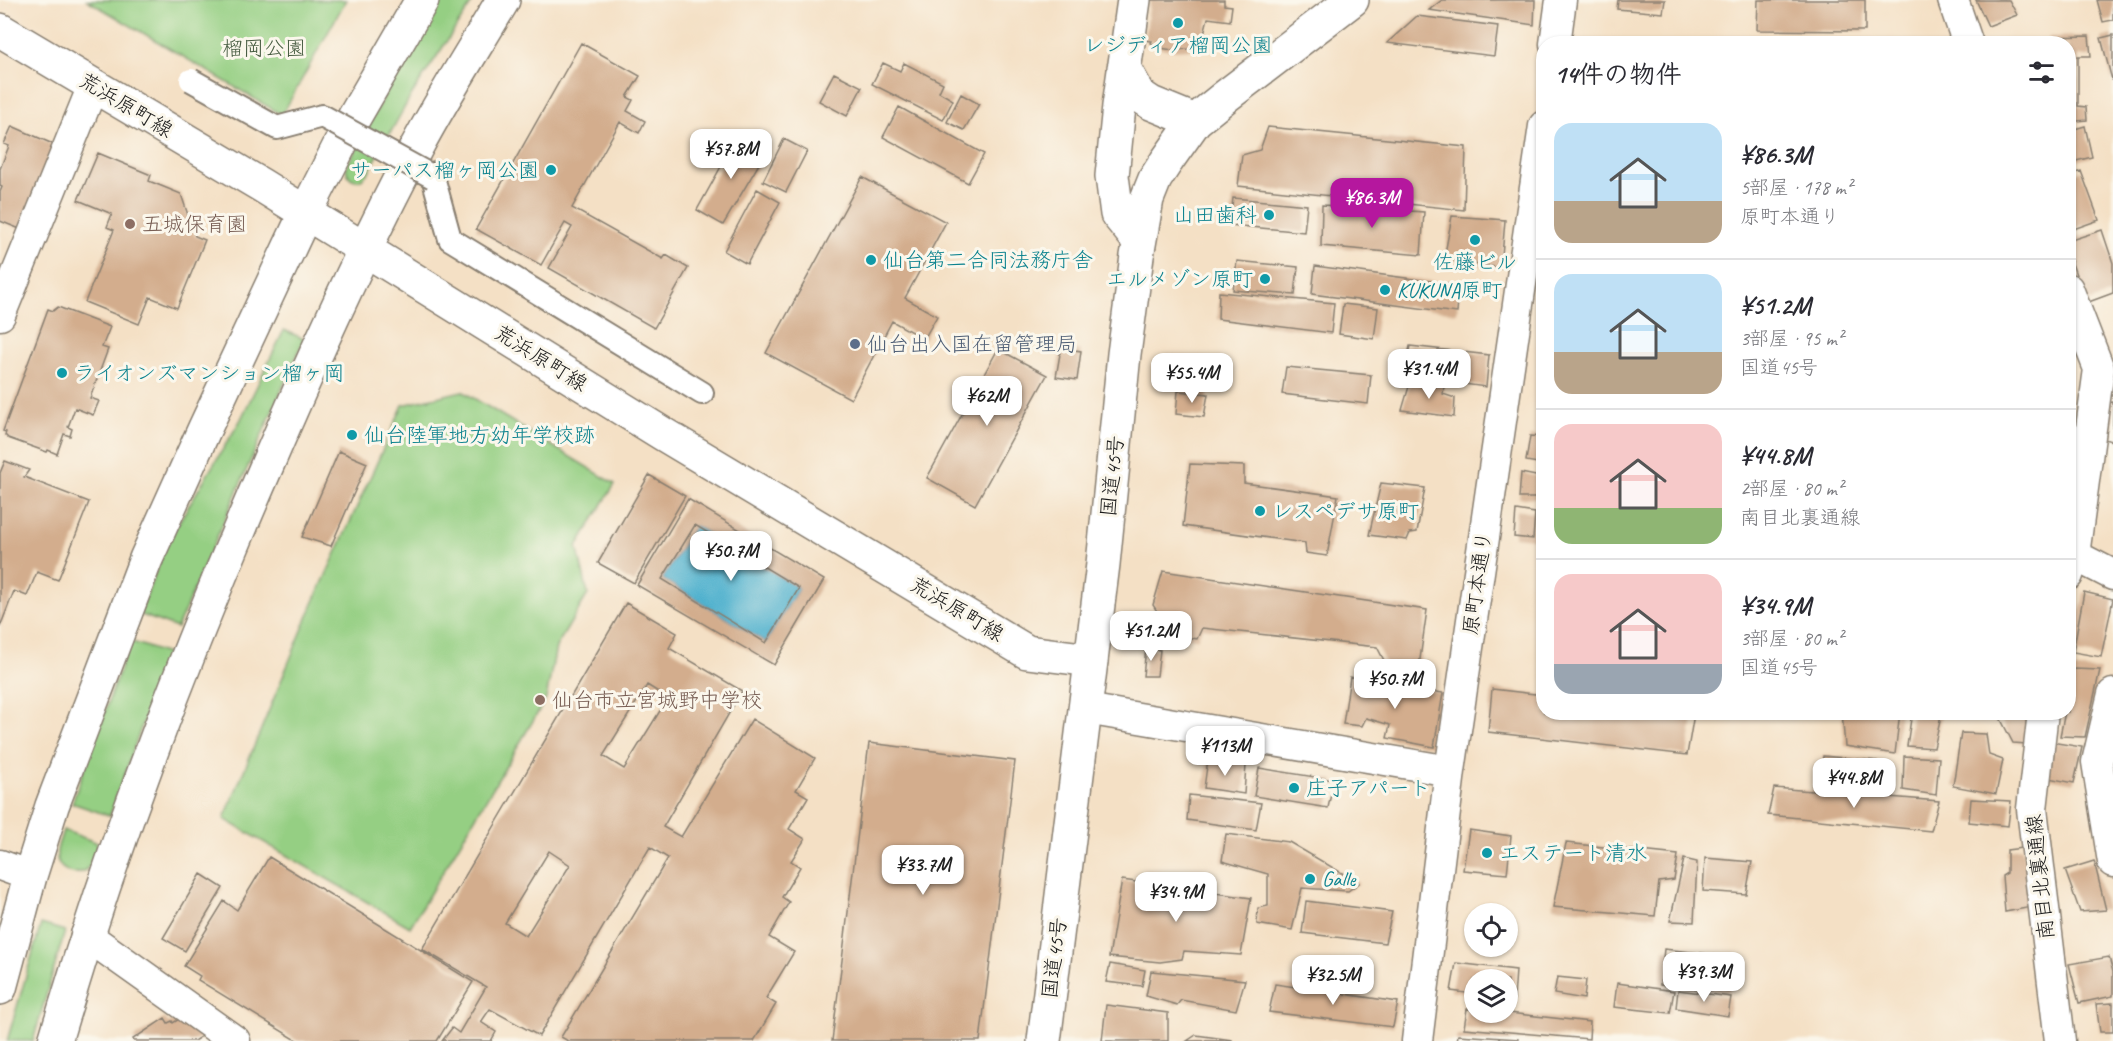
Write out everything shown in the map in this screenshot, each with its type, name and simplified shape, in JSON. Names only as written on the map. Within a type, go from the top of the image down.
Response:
[{"type":"main road","points":[[0,988],[15,871],[52,806],[146,559],[306,212],[352,121],[422,0]]},
{"type":"main road","points":[[55,1041],[86,935],[214,587],[324,334],[365,249],[417,146],[503,0]]},
{"type":"main road","points":[[1134,0],[1112,176],[1117,214],[1139,241]]},
{"type":"main road","name":"国道45号","points":[[1044,1041],[1103,564],[1124,354],[1139,241],[1147,200],[1155,179],[1195,121],[1352,0]]},
{"type":"main road","name":"荒浜原町線","points":[[0,30],[306,212],[653,427],[1027,652],[1091,660]]},
{"type":"main road","points":[[1124,68],[1139,95],[1151,103],[1195,121]]},
{"type":"street","points":[[1556,36],[1561,0]]},
{"type":"street","points":[[1953,0],[1965,36]]},
{"type":"street","points":[[191,80],[277,128],[322,116],[434,175],[450,239],[702,393]]},
{"type":"street","points":[[0,315],[93,86]]},
{"type":"street","name":"原町本通り","points":[[1417,1041],[1450,771],[1536,181]]},
{"type":"street","points":[[2076,310],[2099,369],[2076,530]]},
{"type":"street","points":[[2076,566],[2113,575]]},
{"type":"street","points":[[2113,694],[2097,762],[2113,862]]},
{"type":"street","points":[[1086,709],[1450,771]]},
{"type":"street","name":"南目北裏通線","points":[[2042,720],[2032,809],[2060,1041]]},
{"type":"street","points":[[86,935],[235,1041]]},
{"type":"green space","name":"榴岡公園","points":[[87,0],[346,0],[282,115]]},
{"type":"green space","points":[[440,0],[474,0],[412,94],[368,173],[360,180],[352,179],[348,176],[346,168],[399,68]]},
{"type":"green space","points":[[284,330],[304,339],[177,628],[139,614],[169,538],[240,421]]},
{"type":"green space","points":[[462,391],[615,484],[577,546],[588,594],[556,647],[546,699],[410,927],[224,819],[312,606],[403,405]]},
{"type":"green space","points":[[130,641],[167,654],[110,816],[72,803]]},
{"type":"green space","points":[[63,830],[98,843],[91,863],[81,872],[66,871],[59,863],[57,851]]},
{"type":"green space","points":[[41,924],[65,931],[33,1041],[7,1041]]},
{"type":"water","points":[[695,525],[799,588],[766,643],[662,579]]},
{"type":"building","name":"レジディア榴岡公園","points":[[1150,0],[1224,0],[1224,5],[1232,6],[1230,21],[1208,18],[1203,37],[1197,36],[1196,45],[1192,45],[1190,49],[1161,48],[1151,43],[1152,41],[1145,40]]},
{"type":"building","points":[[1442,0],[1535,0],[1534,25],[1429,10]]},
{"type":"building","points":[[1618,0],[1665,0],[1663,13],[1617,9]]},
{"type":"building","points":[[1758,0],[1865,0],[1865,31],[1757,30]]},
{"type":"building","points":[[1976,0],[2009,0],[2017,15],[1988,26]]},
{"type":"building","points":[[2097,0],[2113,0],[2113,20],[2103,22]]},
{"type":"building","points":[[1417,16],[1498,26],[1494,56],[1387,43]]},
{"type":"building","points":[[2113,35],[2113,80],[2112,80],[2101,38]]},
{"type":"building","points":[[2076,36],[2089,36],[2091,56],[2078,56],[2078,106],[2086,107],[2087,120],[2076,121]]},
{"type":"building","name":"サーパス榴ヶ岡公園","points":[[581,43],[640,76],[627,97],[633,100],[627,111],[645,121],[639,133],[620,122],[572,208],[663,259],[666,255],[688,268],[654,328],[549,268],[572,227],[565,223],[541,265],[476,229]]},
{"type":"building","points":[[883,63],[900,71],[904,63],[943,83],[939,92],[953,100],[943,120],[872,84]]},
{"type":"building","points":[[834,73],[862,87],[847,116],[819,101]]},
{"type":"building","points":[[961,94],[979,104],[964,130],[947,122]]},
{"type":"building","points":[[899,107],[984,154],[968,183],[883,137]]},
{"type":"building","points":[[12,126],[55,145],[20,229],[0,221],[2,187],[0,186],[0,169],[9,146],[4,144]]},
{"type":"building","points":[[2085,126],[2092,157],[2076,161],[2076,129]]},
{"type":"building","points":[[1268,127],[1466,147],[1464,210],[1238,186],[1242,155],[1260,150]]},
{"type":"building","points":[[738,136],[766,152],[723,225],[697,210]]},
{"type":"building","points":[[784,139],[807,151],[786,192],[763,181]]},
{"type":"building","name":"五城保育園","points":[[98,153],[151,175],[149,181],[181,194],[195,236],[205,240],[177,308],[150,297],[139,324],[85,302],[114,230],[107,227],[112,214],[78,200]]},
{"type":"building","points":[[2081,171],[2099,220],[2076,228],[2076,173]]},
{"type":"building","name":"仙台第二合同法務庁舎","points":[[862,177],[946,222],[905,298],[937,316],[924,339],[892,321],[851,399],[766,353]]},
{"type":"building","points":[[757,189],[780,202],[747,264],[724,251]]},
{"type":"building","name":"山田歯科","points":[[1233,198],[1307,205],[1304,232],[1230,225]]},
{"type":"building","points":[[1322,205],[1424,212],[1421,255],[1321,246]]},
{"type":"building","name":"佐藤ビル","points":[[1452,216],[1505,220],[1501,268],[1444,259]]},
{"type":"building","points":[[2102,230],[2113,263],[2113,293],[2086,303],[2076,275],[2076,238]]},
{"type":"building","name":"エルメゾン原町","points":[[1237,261],[1298,267],[1295,295],[1233,290]]},
{"type":"building","name":"KUKUNA原町","points":[[1315,266],[1459,285],[1457,313],[1312,294]]},
{"type":"building","points":[[1219,292],[1334,303],[1331,333],[1218,319]]},
{"type":"building","points":[[1343,304],[1378,308],[1374,339],[1339,334]]},
{"type":"building","name":"ライオンズマンション榴ヶ岡","points":[[58,307],[110,327],[102,347],[108,349],[90,398],[99,401],[93,415],[75,408],[68,427],[72,429],[70,436],[64,434],[57,454],[8,438],[5,435],[6,432],[3,431],[48,309],[53,311]]},
{"type":"building","points":[[1410,346],[1489,355],[1486,387],[1403,376]]},
{"type":"building","points":[[1061,348],[1081,351],[1077,380],[1056,377]]},
{"type":"building","points":[[998,349],[1047,375],[975,505],[927,478]]},
{"type":"building","points":[[1286,367],[1371,375],[1368,404],[1282,394]]},
{"type":"building","points":[[1410,383],[1444,386],[1443,394],[1455,398],[1454,417],[1402,410]]},
{"type":"building","points":[[1178,391],[1208,394],[1204,417],[1176,414]]},
{"type":"building","points":[[2113,402],[2113,441],[2103,439],[2106,403]]},
{"type":"building","points":[[1530,436],[1536,436],[1536,463],[1526,461]]},
{"type":"building","points":[[339,451],[367,463],[331,546],[302,537]]},
{"type":"building","points":[[5,461],[29,470],[24,477],[89,502],[58,580],[37,572],[27,596],[14,591],[0,627],[0,473]]},
{"type":"building","name":"レスペデサ原町","points":[[1190,464],[1244,466],[1244,483],[1338,496],[1327,556],[1306,553],[1305,543],[1183,526]]},
{"type":"building","points":[[1521,473],[1536,476],[1536,498],[1519,498]]},
{"type":"building","points":[[649,475],[685,496],[634,583],[598,563]]},
{"type":"building","points":[[1381,483],[1425,488],[1417,532],[1410,533],[1407,540],[1369,535]]},
{"type":"building","points":[[688,499],[824,580],[774,665],[637,585]],"holes":[[[695,525],[799,588],[766,643],[662,579]]]},
{"type":"building","points":[[1516,510],[1535,513],[1533,539],[1514,537]]},
{"type":"building","points":[[1163,571],[1427,610],[1418,673],[1387,666],[1377,647],[1202,628],[1197,639],[1172,635],[1153,605]]},
{"type":"building","points":[[2084,592],[2113,599],[2101,657],[2076,653],[2076,636]]},
{"type":"building","points":[[626,603],[677,633],[669,648],[742,691],[663,827],[681,837],[752,719],[815,758],[796,790],[808,797],[789,829],[805,839],[791,861],[800,867],[782,897],[789,902],[769,937],[794,952],[766,998],[776,1004],[754,1041],[568,1041],[561,1037],[668,858],[650,847],[539,1036],[490,1009],[481,1022],[496,1032],[491,1041],[442,1041],[452,1028],[459,1033],[486,987],[422,949]],"holes":[[[647,685],[668,698],[624,769],[603,756]],[[549,851],[570,865],[526,936],[505,923]]]},
{"type":"building","points":[[1146,648],[1160,650],[1157,676],[1143,676]]},
{"type":"building","points":[[2076,669],[2100,670],[2085,737],[2060,736],[2063,720],[2076,720]]},
{"type":"building","points":[[1350,677],[1443,693],[1434,747],[1387,738],[1390,725],[1366,718],[1362,726],[1343,724]]},
{"type":"building","points":[[1492,689],[1536,694],[1536,720],[1693,720],[1687,755],[1488,732]]},
{"type":"building","points":[[1843,720],[1899,720],[1895,754],[1845,746]]},
{"type":"building","points":[[1911,720],[1940,720],[1934,748],[1907,746]]},
{"type":"building","points":[[2001,720],[2030,720],[2027,744],[2013,743]]},
{"type":"building","points":[[1961,733],[1986,734],[1989,755],[2003,760],[1996,794],[1953,786]]},
{"type":"building","points":[[2051,742],[2082,747],[2074,783],[2048,778]]},
{"type":"building","points":[[869,743],[1015,761],[980,1041],[832,1041]]},
{"type":"building","points":[[1823,756],[1877,761],[1878,792],[1820,785]]},
{"type":"building","points":[[1904,756],[1939,758],[1936,795],[1903,790]]},
{"type":"building","points":[[1208,759],[1246,765],[1244,794],[1204,788]]},
{"type":"building","name":"庄子アパート","points":[[1259,768],[1334,780],[1328,808],[1254,796]]},
{"type":"building","points":[[1774,788],[1939,801],[1931,831],[1768,815]]},
{"type":"building","points":[[1189,795],[1261,803],[1256,830],[1187,820]]},
{"type":"building","points":[[1971,799],[2011,801],[2008,826],[1969,822]]},
{"type":"building","name":"エステート清水","points":[[1469,830],[1511,836],[1507,874],[1463,870]]},
{"type":"building","name":"Galle","points":[[1226,834],[1289,842],[1359,883],[1348,891],[1302,888],[1292,930],[1257,924],[1258,908],[1268,906],[1268,874],[1222,861]]},
{"type":"building","points":[[1566,843],[1678,855],[1674,880],[1659,882],[1655,916],[1553,907]]},
{"type":"building","points":[[2022,848],[2032,907],[2005,912],[2002,876],[2007,873],[2007,850]]},
{"type":"building","points":[[269,857],[473,982],[437,1041],[298,1041],[198,980],[200,976],[184,966],[224,901],[237,910]]},
{"type":"building","points":[[1705,858],[1752,862],[1746,894],[1703,891]]},
{"type":"building","points":[[1684,859],[1697,862],[1694,922],[1670,921]]},
{"type":"building","points":[[2094,861],[2106,910],[2080,912],[2065,870]]},
{"type":"building","points":[[201,874],[223,888],[185,951],[163,938]]},
{"type":"building","points":[[1122,880],[1251,898],[1241,955],[1184,951],[1182,959],[1160,962],[1109,957]]},
{"type":"building","points":[[1306,901],[1392,912],[1385,943],[1302,933]]},
{"type":"building","points":[[1664,949],[1735,957],[1729,992],[1660,985]]},
{"type":"building","points":[[2109,957],[2113,972],[2113,996],[2079,1003],[2069,964]]},
{"type":"building","points":[[1456,963],[1507,969],[1464,969],[1464,993],[1451,991]]},
{"type":"building","points":[[1110,964],[1145,970],[1142,986],[1106,982]]},
{"type":"building","points":[[1151,971],[1245,980],[1236,1010],[1181,1000],[1177,1005],[1146,996]]},
{"type":"building","points":[[1557,977],[1586,980],[1584,999],[1554,994]]},
{"type":"building","points":[[1617,983],[1674,991],[1670,1013],[1614,1007]]},
{"type":"building","points":[[1275,984],[1398,1002],[1393,1027],[1269,1012]]},
{"type":"building","points":[[1678,990],[1731,997],[1728,1016],[1676,1008]]},
{"type":"building","points":[[2113,1003],[2113,1032],[2100,1032],[2096,1004]]},
{"type":"building","points":[[1106,1005],[1168,1013],[1168,1041],[1102,1041]]},
{"type":"building","points":[[1518,1014],[1590,1022],[1589,1039],[1464,1028],[1465,1023],[1518,1023]]},
{"type":"building","points":[[184,1016],[205,1034],[194,1041],[134,1041],[133,1039],[165,1018],[168,1023],[172,1021],[173,1023]]},
{"type":"building","points":[[1196,1035],[1232,1040],[1232,1041],[1187,1041]]},
{"type":"building","points":[[1458,1035],[1518,1039],[1518,1041],[1457,1041]]},
{"type":"place","name":"レジディア榴岡公園","points":[[1178,23]]},
{"type":"place","name":"サーパス榴ヶ岡公園","points":[[551,170]]},
{"type":"place","name":"山田歯科","points":[[1269,215]]},
{"type":"place","name":"五城保育園","points":[[130,224]]},
{"type":"place","name":"佐藤ビル","points":[[1475,240]]},
{"type":"place","name":"仙台第二合同法務庁舎","points":[[871,260]]},
{"type":"place","name":"エルメゾン原町","points":[[1265,279]]},
{"type":"place","name":"KUKUNA原町","points":[[1385,290]]},
{"type":"place","name":"仙台出入国在留管理局","points":[[855,344]]},
{"type":"place","name":"ライオンズマンション榴ヶ岡","points":[[62,373]]},
{"type":"place","name":"仙台陸軍地方幼年学校跡","points":[[352,435]]},
{"type":"place","name":"レスペデサ原町","points":[[1260,511]]},
{"type":"place","name":"仙台市立宮城野中学校","points":[[540,700]]},
{"type":"place","name":"庄子アパート","points":[[1294,788]]},
{"type":"place","name":"エステート清水","points":[[1487,853]]},
{"type":"place","name":"Galle","points":[[1310,879]]}]
